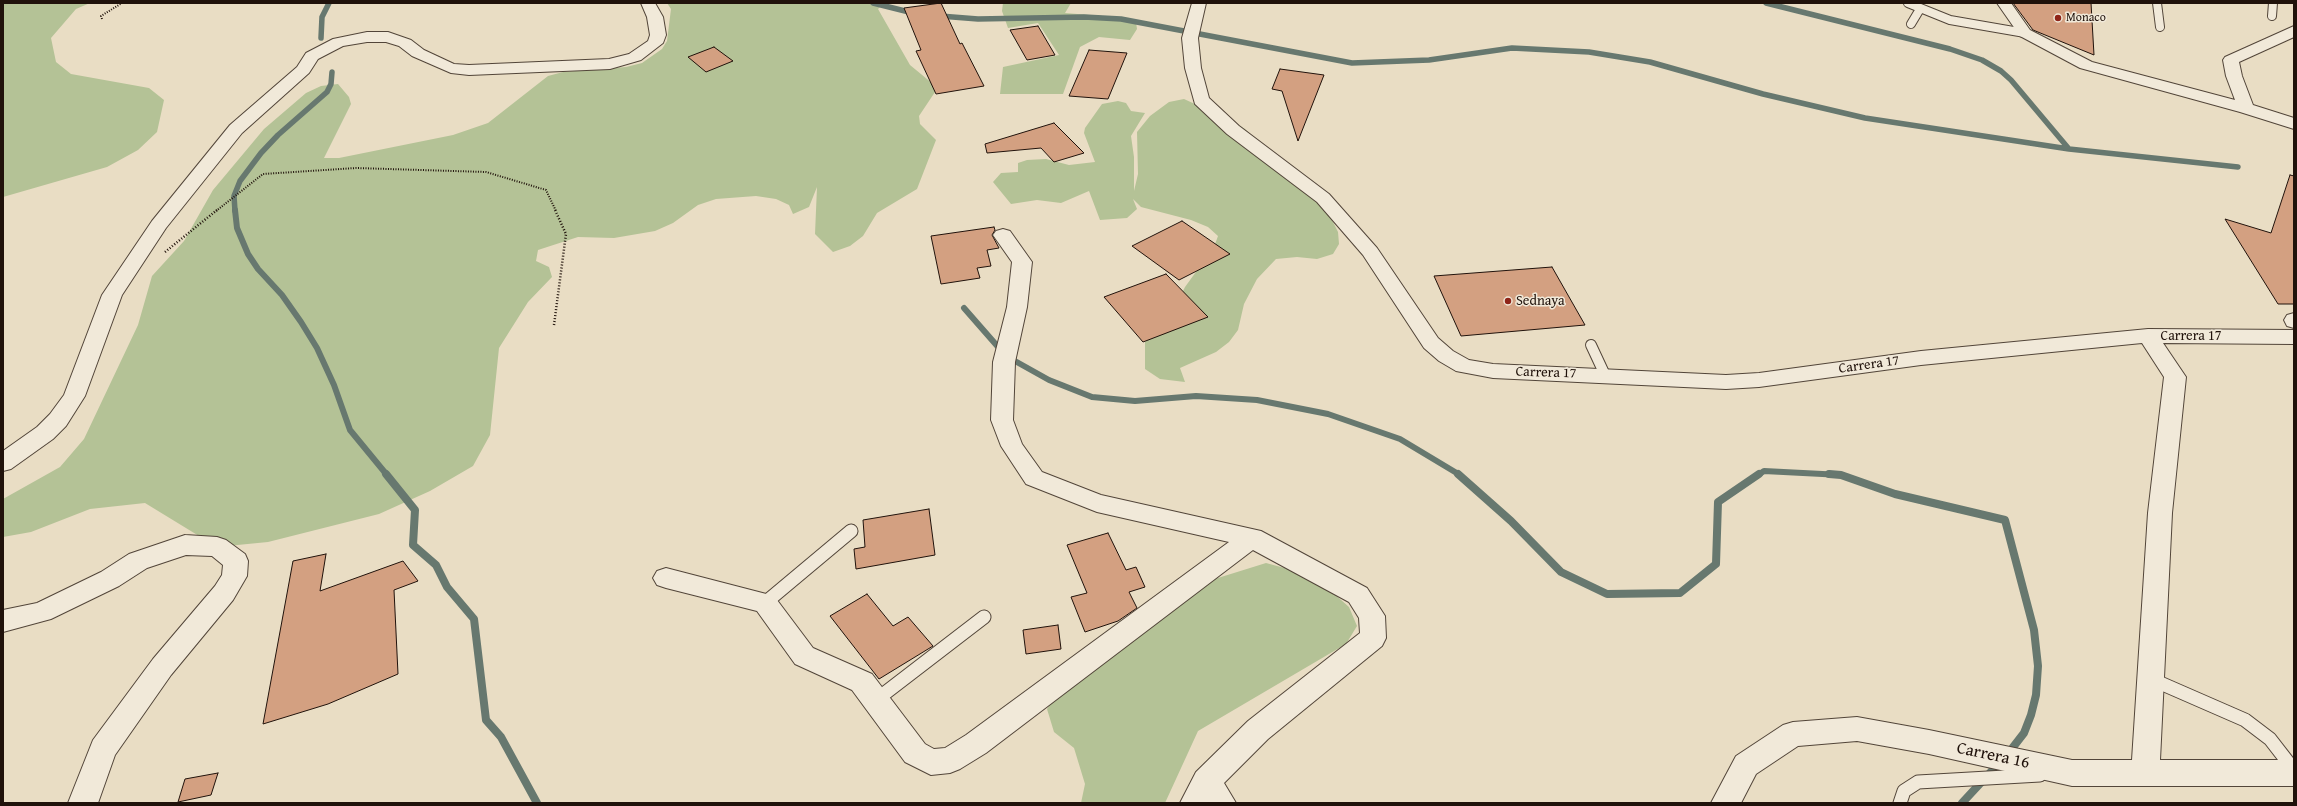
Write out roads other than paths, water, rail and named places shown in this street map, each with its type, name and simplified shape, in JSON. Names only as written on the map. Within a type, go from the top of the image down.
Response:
[{"type":"street","points":[[3,463],[46,433],[58,420],[70,402],[112,295],[164,219],[236,129],[303,70],[312,56],[339,42],[367,37],[388,37],[405,42],[418,53],[452,68],[469,70],[610,64],[635,57],[655,43],[658,35],[655,17],[648,3]]},
{"type":"street","name":"Carrera 17","points":[[1199,3],[1190,38],[1193,68],[1201,100],[1233,130],[1323,198],[1356,234],[1387,275],[1431,343],[1446,356],[1464,366],[1493,371],[1605,375],[1726,382],[1759,380],[1921,358],[2148,336],[2294,337]]},
{"type":"street","points":[[2004,3],[2025,33],[2086,65],[2246,108],[2294,124]]},
{"type":"street","points":[[2246,108],[2234,76],[2231,60],[2294,31]]},
{"type":"street","points":[[1003,235],[1022,262],[1017,307],[1004,362],[1002,420],[1012,446],[1034,478],[1097,503],[1252,538],[1358,595],[1372,616],[1373,638],[1258,730],[1207,796]]},
{"type":"street","points":[[2145,773],[2160,513],[2175,378],[2148,336]]},
{"type":"street","points":[[666,578],[765,603],[804,656],[862,682],[915,753],[931,762],[950,760],[982,739],[1252,538]]},
{"type":"street","points":[[3,621],[42,612],[110,579],[138,561],[185,545],[217,546],[236,561],[234,576],[224,593],[162,667],[104,749],[83,803]]},
{"type":"street","name":"Carrera 16","points":[[1726,803],[1746,764],[1793,734],[1857,729],[1929,742],[2072,773],[2294,773]]},
{"type":"lane","points":[[1908,3],[1950,20],[2025,33]]},
{"type":"lane","points":[[2157,3],[2160,27]]},
{"type":"lane","points":[[2272,16],[2273,3]]},
{"type":"lane","points":[[1911,24],[1920,9]]},
{"type":"lane","points":[[1591,344],[1605,375]]},
{"type":"lane","points":[[765,603],[850,531]]},
{"type":"lane","points":[[876,700],[984,617]]},
{"type":"lane","points":[[2151,678],[2245,720],[2270,739],[2294,770]]},
{"type":"lane","points":[[1900,803],[1904,791],[1918,782],[2072,773]]},
{"type":"waterway","points":[[321,38],[322,17],[329,3]]},
{"type":"waterway","points":[[873,3],[913,13]]},
{"type":"waterway","points":[[1766,3],[1950,49],[1982,60],[2001,71],[2011,80],[2069,149]]},
{"type":"waterway","points":[[940,16],[978,19],[1084,17],[1121,19],[1352,63],[1429,60],[1512,48],[1589,52],[1650,62],[1763,94],[1865,118],[2069,149]]},
{"type":"waterway","points":[[235,211],[234,196],[240,181],[261,153],[278,135],[327,92],[331,84],[332,72]]},
{"type":"waterway","points":[[2069,149],[2238,167]]},
{"type":"waterway","points":[[235,210],[237,228],[248,254],[258,269],[282,295],[301,322],[317,348],[334,385],[350,430],[387,475]]},
{"type":"waterway","points":[[964,308],[1006,356],[1049,380],[1092,397],[1135,401],[1196,396],[1257,400],[1328,414],[1400,439],[1460,475]]},
{"type":"waterway","points":[[1758,475],[1764,471],[1839,475]]},
{"type":"waterway","points":[[386,474],[415,510],[413,545],[436,565],[447,587],[474,619],[486,720],[501,737],[537,803]]},
{"type":"waterway","points":[[1458,474],[1511,521],[1561,572],[1607,594],[1680,593],[1716,564],[1718,502],[1759,474]]},
{"type":"waterway","points":[[1829,474],[1839,475]]},
{"type":"waterway","points":[[1839,475],[1895,494],[2005,520],[2034,630],[2038,666],[2036,695],[2031,715],[2024,733],[2007,755]]},
{"type":"waterway","points":[[1962,803],[2000,762]]},
{"type":"place","name":"Monaco","points":[[2058,18]]},
{"type":"place","name":"Sednaya","points":[[1508,301]]}]
